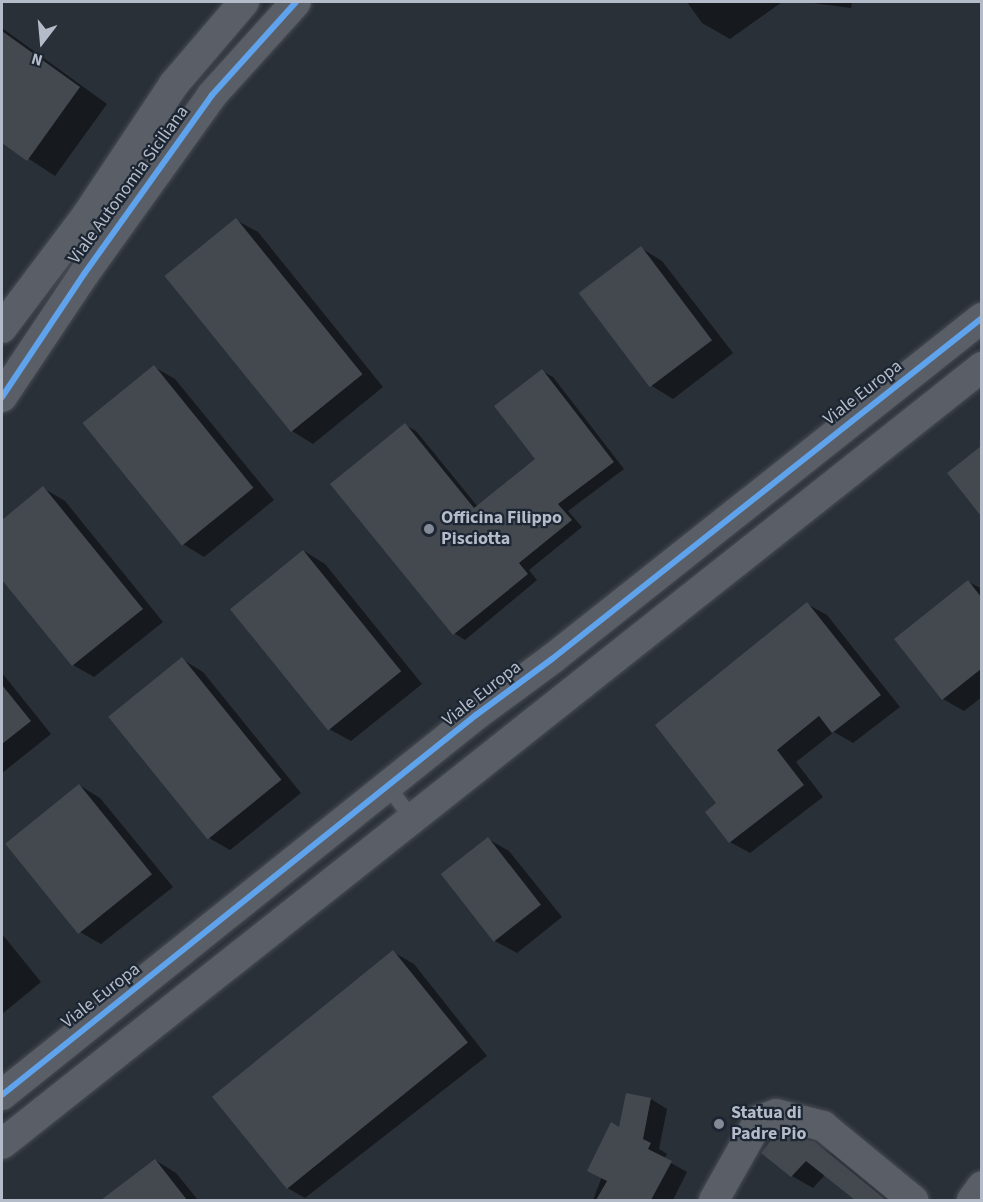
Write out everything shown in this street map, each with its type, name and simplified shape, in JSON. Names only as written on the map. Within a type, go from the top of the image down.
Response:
[{"type":"street","name":"Viale Autonomia Siciliana","points":[[2,328],[87,215],[174,84],[244,2]]},
{"type":"street","name":"Viale Autonomia Siciliana","points":[[2,397],[84,274],[212,95],[296,2]]},
{"type":"street","name":"Viale Europa","points":[[2,1095],[389,788],[476,714],[560,653],[978,327]]},
{"type":"street","points":[[2,1144],[981,367]]},
{"type":"street","points":[[714,1200],[759,1120],[776,1114],[823,1126],[913,1200]]},
{"type":"street","points":[[972,1200],[981,1186]]},
{"type":"lane","points":[[389,788],[412,819]]},
{"type":"building","points":[[2,31],[80,87],[27,161],[2,143]]},
{"type":"building","points":[[236,218],[362,374],[291,432],[165,276]]},
{"type":"building","points":[[641,246],[712,340],[650,387],[579,293]]},
{"type":"building","points":[[154,365],[253,488],[182,546],[83,423]]},
{"type":"building","name":"Officina Filippo Pisciotta","points":[[542,369],[614,462],[558,504],[572,520],[519,563],[528,574],[453,635],[330,484],[405,423],[474,508],[535,459],[494,406]]},
{"type":"building","points":[[981,446],[981,516],[947,473]]},
{"type":"building","points":[[43,486],[143,609],[72,666],[2,580],[2,520]]},
{"type":"building","points":[[303,550],[401,671],[328,730],[230,609]]},
{"type":"building","points":[[968,580],[981,597],[981,669],[942,700],[894,639]]},
{"type":"building","points":[[807,602],[881,695],[832,733],[819,716],[777,750],[804,785],[729,843],[705,812],[716,803],[655,725]]},
{"type":"building","points":[[182,657],[281,780],[208,840],[108,717]]},
{"type":"building","points":[[2,685],[31,721],[2,744]]},
{"type":"building","points":[[79,784],[152,874],[78,934],[5,844]]},
{"type":"building","points":[[488,837],[541,905],[494,942],[441,874]]},
{"type":"building","points":[[393,950],[468,1042],[287,1189],[212,1097]]},
{"type":"building","points":[[626,1093],[651,1098],[643,1139],[651,1143],[648,1149],[672,1161],[651,1200],[596,1200],[607,1181],[587,1171],[611,1122],[619,1127]]},
{"type":"building","points":[[777,1132],[815,1142],[886,1200],[855,1200],[806,1161],[791,1177],[761,1153]]},
{"type":"building","points":[[155,1159],[187,1200],[101,1200]]},
{"type":"cycle path","points":[[2,397],[84,274],[212,95],[296,2]]},
{"type":"cycle path","points":[[2,1095],[476,715],[552,659],[982,318]]},
{"type":"place","name":"Officina Filippo Pisciotta","points":[[429,529]]},
{"type":"place","name":"Statua di Padre Pio","points":[[719,1124]]}]
